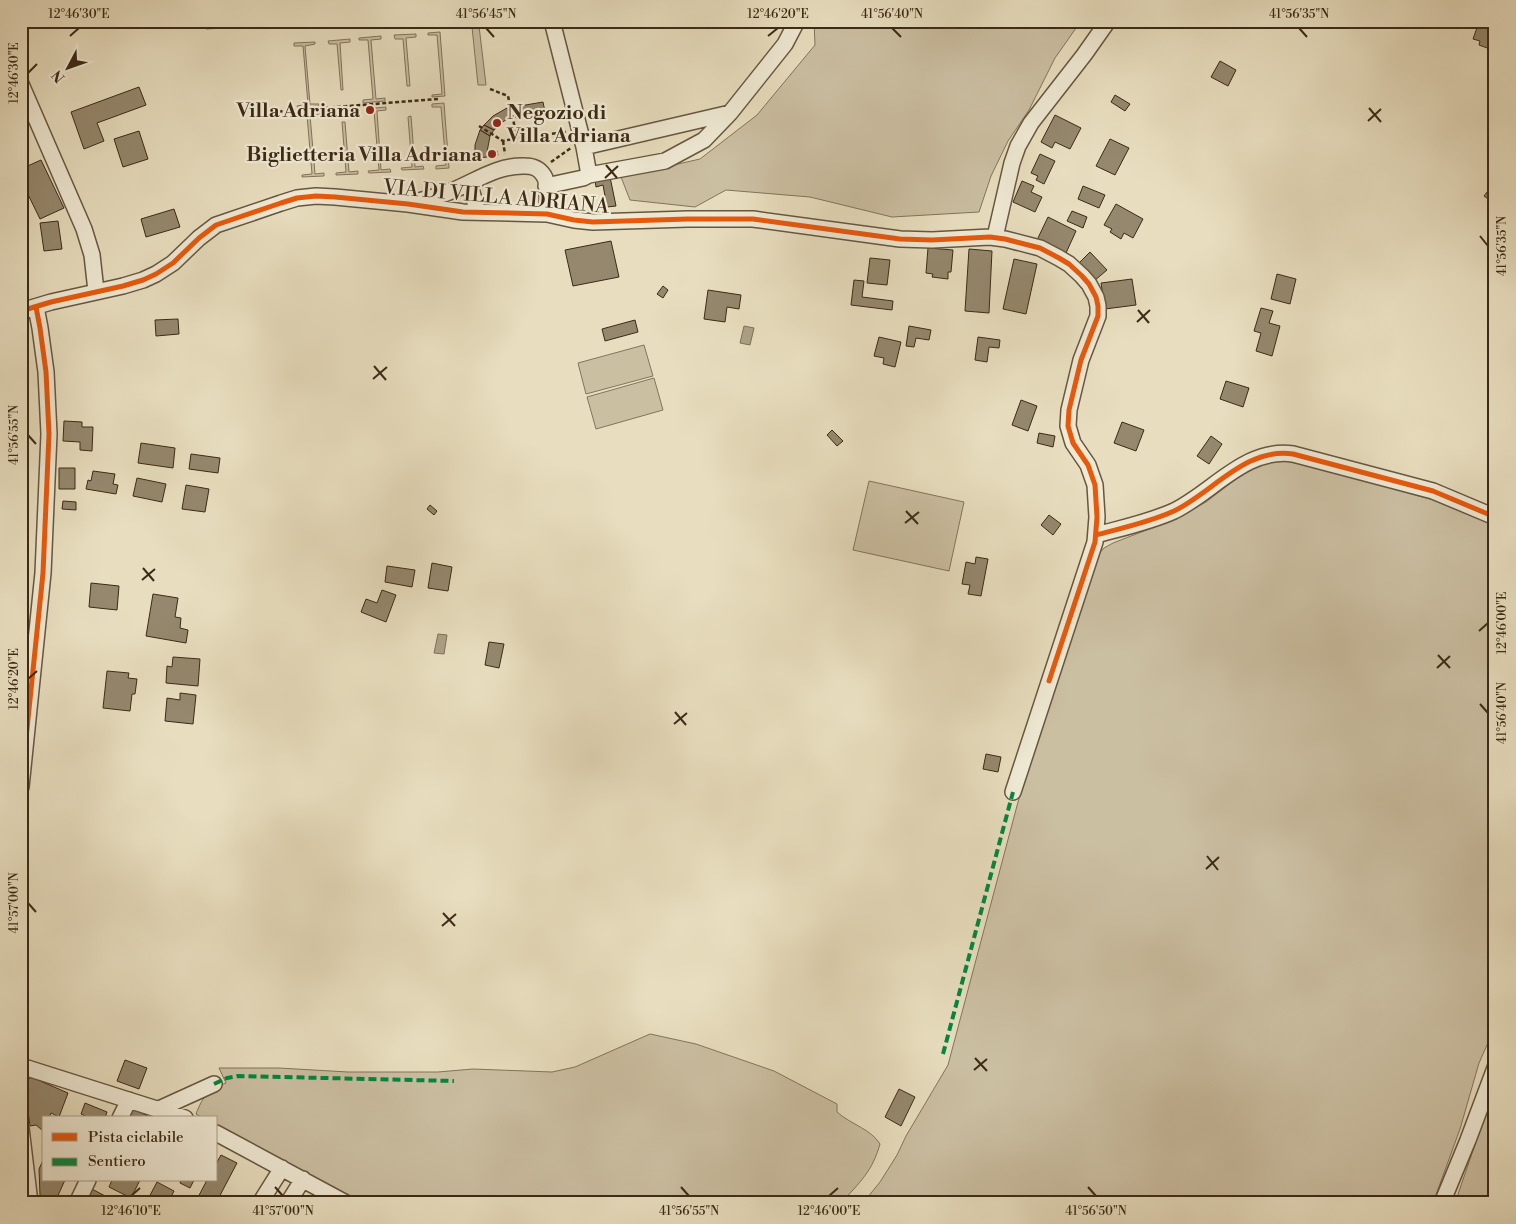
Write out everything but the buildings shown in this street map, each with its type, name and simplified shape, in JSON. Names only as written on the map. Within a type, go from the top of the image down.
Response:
[{"type":"street","points":[[552,21],[579,146],[589,174]]},
{"type":"street","points":[[546,186],[583,178],[589,174],[665,161],[704,140],[730,113],[785,44],[797,21]]},
{"type":"street","points":[[995,237],[1018,146],[1031,123],[1108,21]]},
{"type":"street","points":[[21,84],[84,229],[93,262],[96,291]]},
{"type":"street","points":[[579,146],[730,113]]},
{"type":"street","name":"VIA DI VILLA ADRIANA","points":[[408,204],[447,193],[490,172],[510,166],[530,166],[539,170],[545,177],[547,214]]},
{"type":"street","points":[[469,183],[478,212]]},
{"type":"street","name":"VIA DI VILLA ADRIANA","points":[[21,311],[96,291],[123,286],[150,277],[173,263],[199,238],[216,225],[286,201],[304,197],[327,196],[478,212],[547,214],[593,222],[753,219],[908,239],[995,237],[1040,248],[1072,266],[1090,284],[1098,306],[1098,316],[1081,360],[1069,410],[1068,426],[1073,443],[1085,459],[1092,474],[1097,498],[1096,535],[1013,792]]},
{"type":"street","points":[[21,787],[25,723],[43,573],[49,434],[46,372],[36,307]]},
{"type":"street","points":[[1096,535],[1173,511],[1246,463],[1263,455],[1279,452],[1433,491],[1495,517]]},
{"type":"street","points":[[21,1066],[179,1116]]},
{"type":"street","points":[[1442,1203],[1495,1068]]},
{"type":"street","points":[[160,1109],[214,1084]]},
{"type":"street","points":[[121,1116],[129,1100]]},
{"type":"street","points":[[21,1128],[30,1203]]},
{"type":"street","points":[[218,1134],[346,1203]]},
{"type":"street","points":[[260,1203],[282,1168]]},
{"type":"street","points":[[288,1203],[302,1179]]},
{"type":"street","points":[[77,1203],[87,1182]]},
{"type":"path","points":[[490,89],[508,96],[517,138]]},
{"type":"path","points":[[272,112],[438,99]]},
{"type":"path","points":[[479,126],[503,141],[566,131],[579,146],[539,170]]},
{"type":"shaded area","points":[[205,21],[366,21],[206,29]]},
{"type":"shaded area","points":[[814,21],[1081,21],[1055,58],[1029,110],[1008,141],[991,176],[979,212],[892,217],[810,197],[726,190],[695,207],[630,200],[621,177],[700,159],[757,115],[815,45]]},
{"type":"shaded area","points":[[479,26],[486,85],[478,85],[472,27]]},
{"type":"shaded area","points":[[440,32],[445,96],[432,97],[432,95],[442,94],[437,35],[428,35],[428,33]]},
{"type":"shaded area","points":[[416,34],[416,37],[406,38],[410,86],[407,86],[403,39],[395,39],[394,35]]},
{"type":"shaded area","points":[[381,36],[381,39],[371,40],[376,99],[385,98],[385,101],[363,103],[363,100],[373,99],[368,40],[359,40],[359,38]]},
{"type":"shaded area","points":[[350,39],[350,42],[340,43],[343,90],[341,90],[337,44],[329,44],[328,41]]},
{"type":"shaded area","points":[[315,42],[315,44],[305,46],[310,104],[319,104],[319,106],[298,108],[297,106],[308,104],[303,46],[294,46],[294,43]]},
{"type":"shaded area","points":[[444,103],[449,168],[436,169],[436,166],[446,165],[441,107],[432,107],[432,104]]},
{"type":"shaded area","points":[[386,107],[386,110],[377,111],[381,170],[390,169],[391,172],[369,173],[368,171],[379,170],[374,111],[365,111],[365,109]]},
{"type":"shaded area","points":[[320,111],[320,114],[310,115],[315,174],[324,173],[324,176],[302,177],[302,175],[312,174],[307,115],[299,115],[298,113]]},
{"type":"shaded area","points":[[411,116],[415,167],[423,166],[424,169],[402,170],[401,168],[412,167],[408,117]]},
{"type":"shaded area","points":[[342,122],[345,122],[349,172],[358,171],[358,174],[336,175],[336,173],[346,172]]},
{"type":"shaded area","points":[[744,326],[754,328],[750,345],[740,343]]},
{"type":"shaded area","points":[[644,345],[653,376],[586,394],[578,363]]},
{"type":"shaded area","points":[[654,378],[663,410],[596,429],[587,397]]},
{"type":"shaded area","points":[[1282,460],[1328,470],[1430,499],[1495,525],[1495,1027],[1479,1063],[1460,1129],[1433,1203],[863,1203],[880,1182],[897,1155],[906,1136],[948,1065],[1018,802],[1096,557],[1104,548],[1113,543],[1175,519],[1206,502],[1240,476],[1261,463]]},
{"type":"shaded area","points":[[869,481],[964,502],[949,571],[853,550]]},
{"type":"shaded area","points":[[438,634],[447,635],[444,654],[434,653]]},
{"type":"shaded area","points":[[650,1034],[696,1044],[774,1071],[837,1104],[837,1112],[866,1130],[880,1144],[869,1169],[841,1203],[359,1203],[218,1126],[218,1116],[200,1116],[196,1114],[207,1094],[226,1083],[219,1068],[279,1068],[348,1072],[438,1072],[473,1069],[552,1072],[575,1067]]},
{"type":"shaded area","points":[[1495,1086],[1495,1203],[1455,1203]]},
{"type":"marked path","points":[[943,1054],[1013,792]]},
{"type":"marked path","points":[[214,1084],[227,1078],[238,1076],[454,1081]]},
{"type":"cycle path","points":[[21,311],[143,280],[173,263],[199,238],[216,225],[297,198],[316,196],[408,204],[463,212],[547,214],[593,222],[753,219],[900,239],[932,240],[990,237],[1040,248],[1069,264],[1082,276],[1096,297],[1098,306],[1098,316],[1081,360],[1069,410],[1068,426],[1073,443],[1088,465],[1095,485],[1097,517],[1095,542],[1049,681]]},
{"type":"cycle path","points":[[21,787],[43,573],[49,434],[46,372],[36,307]]},
{"type":"cycle path","points":[[1096,535],[1146,522],[1174,511],[1245,464],[1260,457],[1276,454],[1293,454],[1433,491],[1495,517]]},
{"type":"place","name":"Villa Adriana","points":[[370,110]]},
{"type":"place","name":"Negozio di Villa Adriana","points":[[497,123]]},
{"type":"place","name":"Biglietteria Villa Adriana","points":[[492,154]]}]
